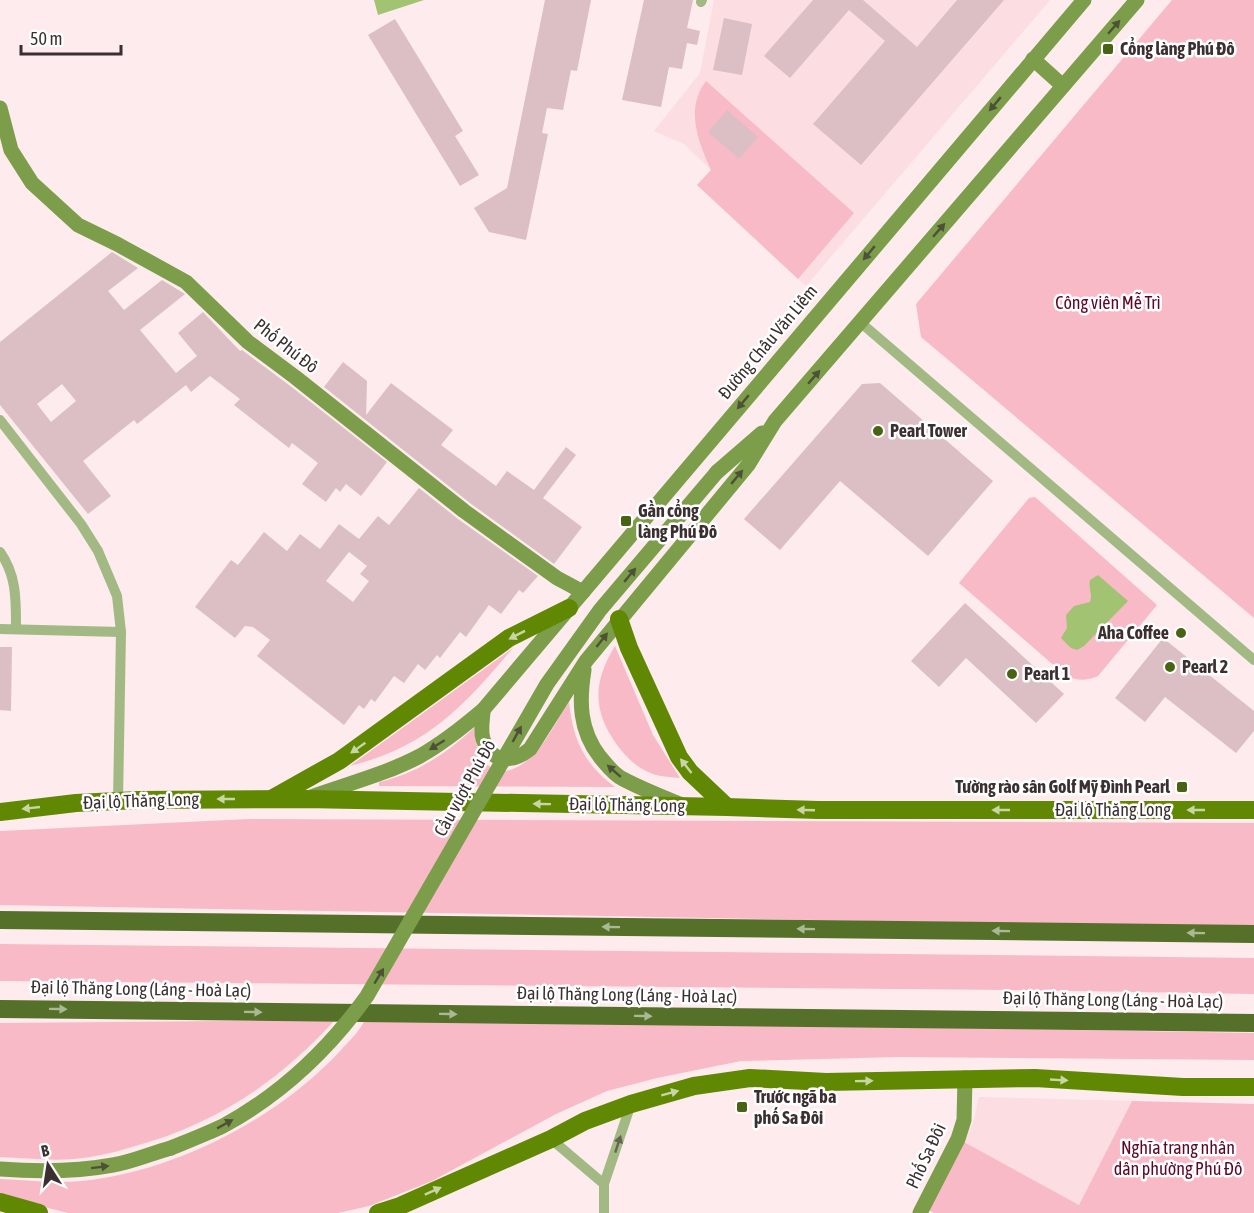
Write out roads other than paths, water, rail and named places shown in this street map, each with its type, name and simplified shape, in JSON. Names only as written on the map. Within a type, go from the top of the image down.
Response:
[{"type":"highway","points":[[0,920],[1254,934]]},
{"type":"highway","name":"Đại lộ Thăng Long (Láng - Hoà Lạc)","points":[[0,1009],[1254,1023]]},
{"type":"main road","name":"Đường Châu Văn Liêm","points":[[305,799],[389,770],[420,756],[454,735],[483,710],[1084,0]]},
{"type":"main road","points":[[483,710],[482,738],[488,749],[498,757],[510,760],[520,757],[530,749],[586,661],[748,465],[775,421],[1137,0]]},
{"type":"main road","points":[[1033,59],[1063,86]]},
{"type":"main road","name":"Phố Phú Đô","points":[[0,108],[11,150],[32,183],[78,225],[186,282],[248,342],[455,504],[557,578],[583,592]]},
{"type":"main road","name":"Cầu vượt Phú Đô","points":[[0,1169],[42,1171],[83,1169],[114,1165],[171,1148],[222,1126],[267,1098],[303,1068],[344,1027],[367,996],[548,684],[600,610],[717,472],[775,421]]},
{"type":"main road","points":[[270,799],[339,761],[509,638],[569,609]]},
{"type":"main road","points":[[619,619],[629,648],[679,757],[690,772],[727,807]]},
{"type":"main road","points":[[586,661],[581,688],[581,715],[588,740],[596,752],[612,771],[622,778],[685,807]]},
{"type":"main road","name":"Đại lộ Thăng Long","points":[[0,812],[118,801],[270,799],[818,810],[1254,810]]},
{"type":"main road","points":[[378,1213],[400,1206],[551,1139],[585,1121],[631,1104],[694,1086],[750,1078],[826,1082],[1035,1078],[1183,1087],[1254,1087]]},
{"type":"main road","name":"Phố Sa Đôi","points":[[920,1213],[958,1139],[964,1120],[964,1078]]},
{"type":"main road","points":[[0,1202],[39,1213]]},
{"type":"street","points":[[860,322],[1254,660]]},
{"type":"street","points":[[1,425],[81,524],[98,551],[117,596],[121,632],[118,801]]},
{"type":"street","points":[[0,552],[14,577],[16,629]]},
{"type":"street","points":[[0,629],[121,632]]},
{"type":"street","points":[[604,1213],[604,1184],[631,1104]]},
{"type":"street","points":[[551,1139],[604,1184]]},
{"type":"place","name":"Cổng làng Phú Đô","points":[[1108,49]]},
{"type":"place","name":"Pearl Tower","points":[[878,431]]},
{"type":"place","name":"Gần cổng làng Phú Đô","points":[[626,521]]},
{"type":"place","name":"Aha Coffee","points":[[1181,633]]},
{"type":"place","name":"Pearl 2","points":[[1170,667]]},
{"type":"place","name":"Pearl 1","points":[[1012,674]]},
{"type":"place","name":"Tường rào sân Golf Mỹ Đình Pearl","points":[[1182,787]]},
{"type":"place","name":"Trước ngã ba phố Sa Đôi","points":[[742,1107]]},
{"type":"park label","name":"Công viên Mễ Trì","points":[[1108,303]]},
{"type":"park label","name":"Nghĩa trang nhân dân phường Phú Đô","points":[[1178,1158]]}]
